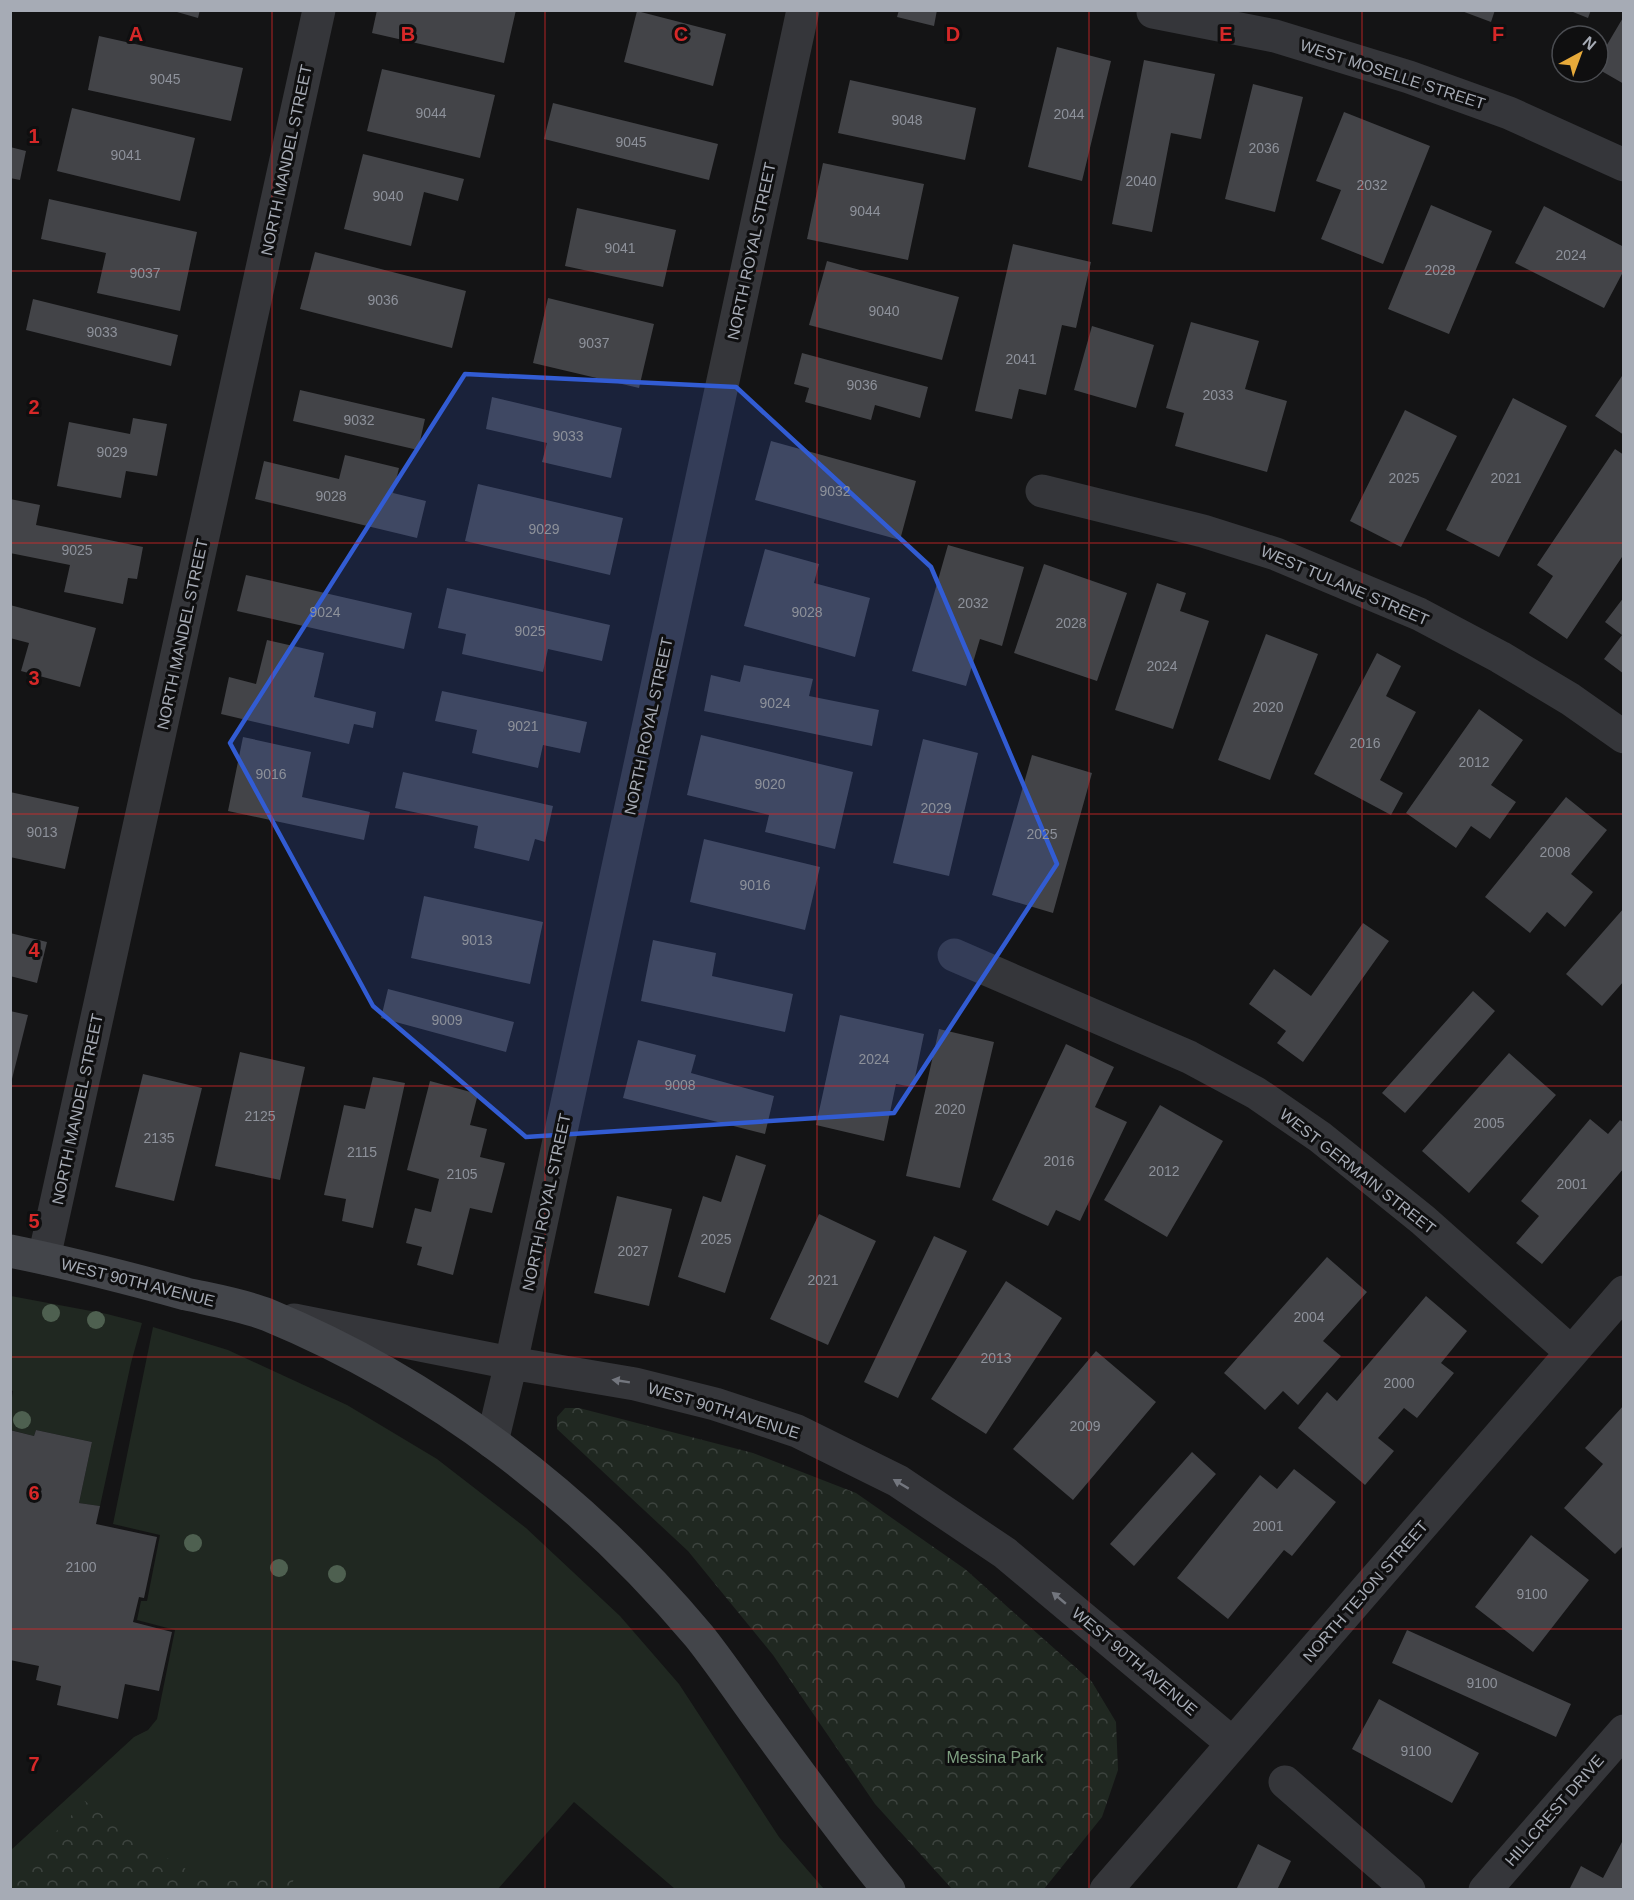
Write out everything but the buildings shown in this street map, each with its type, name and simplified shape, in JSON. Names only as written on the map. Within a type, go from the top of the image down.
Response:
[{"type":"street","name":"NORTH MANDEL STREET","points":[[44,1258],[319,10]]},
{"type":"street","name":"NORTH ROYAL STREET","points":[[492,1442],[512,1363],[802,10]]},
{"type":"street","name":"WEST MOSELLE STREET","points":[[1154,12],[1279,23],[1409,77],[1509,113],[1623,165]]},
{"type":"street","name":"WEST TULANE STREET","points":[[1042,491],[1203,531],[1276,554],[1353,586],[1419,614],[1500,657],[1570,699],[1623,737]]},
{"type":"street","name":"WEST GERMAIN STREET","points":[[954,955],[1189,1057],[1256,1093],[1320,1137],[1423,1220],[1571,1352]]},
{"type":"street","name":"WEST 90TH AVENUE","points":[[10,1251],[265,1314],[512,1363],[635,1384],[715,1404],[797,1431],[898,1481],[1005,1553],[1232,1743]]},
{"type":"street","name":"NORTH TEJON STREET","points":[[1106,1890],[1623,1292]]},
{"type":"street","name":"WEST 90TH AVENUE","points":[[265,1314],[355,1355],[430,1398],[542,1480],[603,1536],[663,1596],[700,1638],[847,1839],[889,1890]]},
{"type":"street","name":"HILLCREST DRIVE","points":[[1485,1890],[1623,1731]]},
{"type":"street","points":[[1285,1782],[1409,1890]]},
{"type":"highlighted area","points":[[465,374],[736,387],[931,567],[1057,864],[894,1113],[526,1137],[373,1006],[230,743]]},
{"type":"green space","points":[[11,1296],[142,1323],[100,1506],[79,1503],[92,1442],[36,1430],[34,1436],[11,1430],[13,1391],[10,1390]]},
{"type":"green space","points":[[153,1327],[228,1350],[347,1405],[437,1459],[526,1528],[620,1616],[679,1684],[779,1837],[824,1889],[675,1889],[574,1802],[498,1889],[11,1890],[11,1850],[134,1737],[148,1730],[157,1719],[175,1630],[137,1620],[141,1601],[147,1601],[160,1535],[113,1524]]},
{"type":"green space","name":"Messina Park","points":[[565,1408],[579,1408],[753,1453],[856,1493],[965,1569],[1092,1682],[1116,1722],[1118,1770],[1102,1817],[1044,1889],[952,1889],[875,1804],[773,1655],[688,1551],[557,1429],[557,1417]]},
{"type":"green space","points":[[85,1801],[124,1833],[210,1883],[296,1874],[290,1889],[11,1889],[11,1879]]}]
